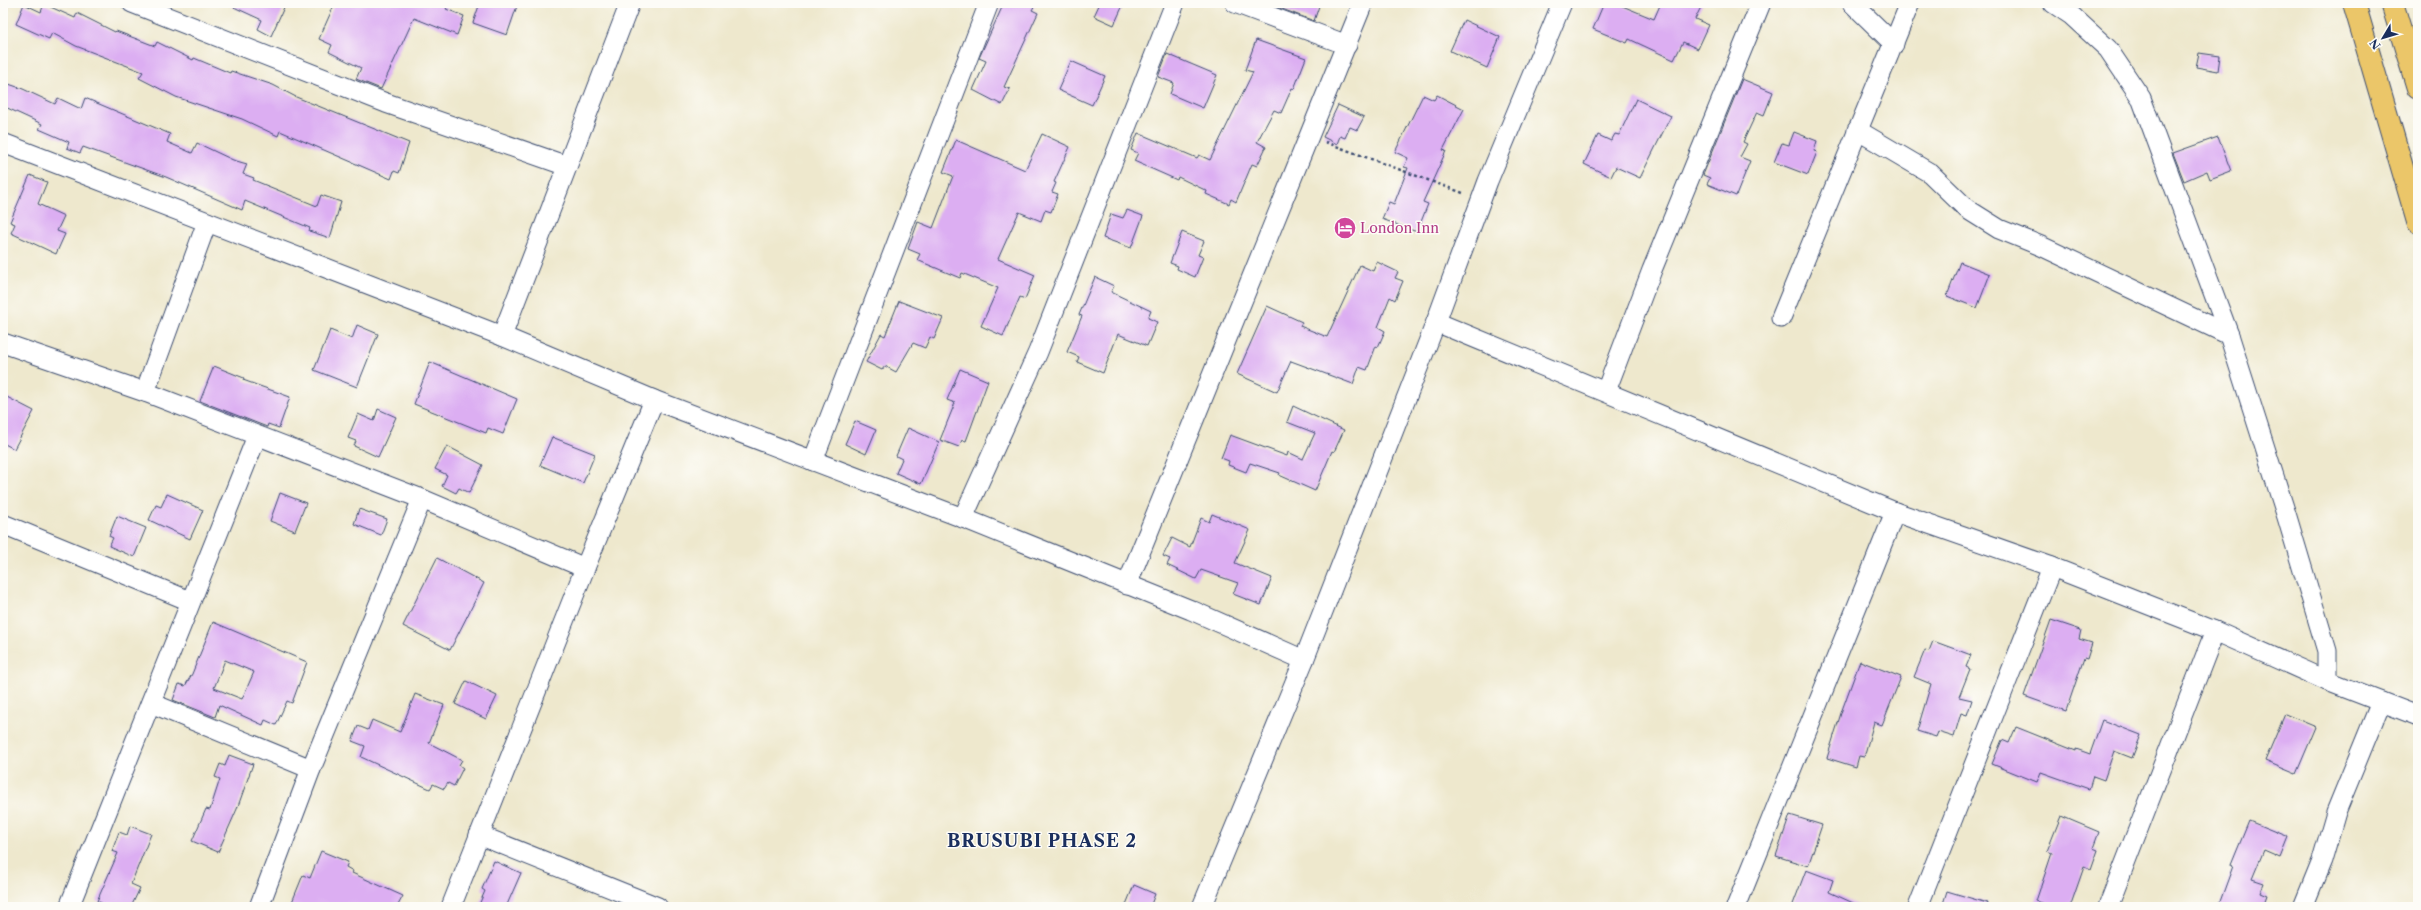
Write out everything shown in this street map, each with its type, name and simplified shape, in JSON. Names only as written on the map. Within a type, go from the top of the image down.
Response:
[{"type":"main road","points":[[2354,3],[2418,222]]},
{"type":"main road","points":[[2392,3],[2418,88]]},
{"type":"street","points":[[132,3],[386,103],[567,166]]},
{"type":"street","points":[[813,461],[989,3]]},
{"type":"street","points":[[963,518],[1038,352],[1175,3]]},
{"type":"street","points":[[1236,3],[1347,45]]},
{"type":"street","points":[[1127,585],[1363,3]]},
{"type":"street","points":[[1207,905],[1436,322],[1481,199],[1562,3]]},
{"type":"street","points":[[1606,391],[1652,270],[1761,3]]},
{"type":"street","points":[[1852,3],[1894,44]]},
{"type":"street","points":[[1781,318],[1910,3]]},
{"type":"street","points":[[2053,3],[2071,15],[2108,49],[2141,98],[2229,335],[2288,517],[2326,651],[2327,681]]},
{"type":"street","points":[[502,336],[567,166],[626,4]]},
{"type":"street","points":[[1857,130],[1930,173],[1968,209],[1999,229],[2042,246],[2229,335]]},
{"type":"street","points":[[3,143],[502,336],[654,400],[963,518],[1191,610],[1304,660]]},
{"type":"street","points":[[145,392],[207,222]]},
{"type":"street","points":[[1436,322],[1606,391],[1895,512],[2052,567],[2215,631],[2327,681],[2418,716]]},
{"type":"street","points":[[3,343],[145,392],[422,499],[585,568]]},
{"type":"street","points":[[451,907],[585,568],[654,400]]},
{"type":"street","points":[[69,907],[257,436]]},
{"type":"street","points":[[259,907],[291,826],[311,769],[422,499]]},
{"type":"street","points":[[1736,907],[1895,512]]},
{"type":"street","points":[[3,524],[190,602]]},
{"type":"street","points":[[1918,907],[2052,567]]},
{"type":"street","points":[[2108,907],[2215,631]]},
{"type":"street","points":[[2303,907],[2322,860],[2336,812],[2382,702]]},
{"type":"street","points":[[151,703],[311,769]]},
{"type":"street","points":[[479,835],[658,907]]},
{"type":"path","points":[[1309,136],[1481,199]]},
{"type":"building","points":[[225,3],[286,3],[271,36],[258,29],[262,20]]},
{"type":"building","points":[[335,3],[449,3],[446,9],[464,16],[457,35],[414,18],[381,89],[356,79],[361,68],[329,52],[332,45],[319,39]]},
{"type":"building","points":[[480,3],[518,3],[507,35],[473,23]]},
{"type":"building","points":[[1004,3],[1036,3],[1032,10],[1038,13],[1004,87],[1010,89],[1002,105],[973,90],[986,61],[979,58]]},
{"type":"building","points":[[1100,3],[1124,3],[1114,25],[1094,16]]},
{"type":"building","points":[[1266,3],[1320,3],[1314,21]]},
{"type":"building","points":[[1604,3],[1615,3],[1654,19],[1661,3],[1703,3],[1695,19],[1709,25],[1698,49],[1683,42],[1674,60],[1629,39],[1627,43],[1593,29]]},
{"type":"building","points":[[24,4],[41,12],[44,4],[75,18],[77,13],[115,32],[116,31],[155,46],[157,42],[193,60],[194,58],[230,73],[231,71],[273,85],[296,97],[409,143],[399,173],[394,171],[391,179],[280,131],[278,136],[242,119],[176,97],[139,78],[143,72],[76,46],[52,33],[49,39],[16,24]]},
{"type":"building","points":[[1464,20],[1500,37],[1487,68],[1450,51]]},
{"type":"building","points":[[1256,40],[1306,58],[1294,89],[1292,88],[1281,113],[1274,110],[1257,142],[1266,147],[1257,166],[1252,164],[1236,202],[1231,199],[1229,204],[1206,194],[1207,191],[1178,177],[1177,180],[1134,161],[1138,153],[1131,150],[1138,133],[1197,158],[1199,155],[1210,160],[1253,72],[1245,70]]},
{"type":"building","points":[[2199,53],[2220,56],[2218,71],[2196,67]]},
{"type":"building","points":[[1167,54],[1217,75],[1203,108],[1170,94],[1174,83],[1158,77]]},
{"type":"building","points":[[1071,61],[1105,76],[1092,105],[1058,90]]},
{"type":"building","points":[[1742,79],[1773,92],[1764,115],[1757,112],[1743,142],[1747,144],[1740,157],[1750,161],[1736,196],[1707,184],[1710,178],[1703,175]]},
{"type":"building","points":[[3,82],[23,89],[55,104],[58,98],[81,109],[85,98],[170,134],[167,142],[192,153],[197,143],[233,160],[247,164],[243,174],[254,178],[253,180],[317,206],[321,195],[341,202],[330,238],[309,231],[310,228],[245,201],[242,210],[166,177],[83,147],[80,153],[67,148],[69,142],[39,129],[42,124],[3,106]]},
{"type":"building","points":[[1423,95],[1434,100],[1437,95],[1464,109],[1443,150],[1446,151],[1423,202],[1428,204],[1417,232],[1382,219],[1389,202],[1394,204],[1408,168],[1404,167],[1408,158],[1395,152]]},
{"type":"building","points":[[1636,99],[1671,116],[1640,178],[1616,167],[1611,177],[1584,164],[1598,135],[1611,141],[1615,134],[1619,135]]},
{"type":"building","points":[[1338,105],[1364,117],[1357,130],[1350,127],[1345,138],[1340,136],[1337,144],[1323,137]]},
{"type":"building","points":[[1794,132],[1817,141],[1814,151],[1817,152],[1808,175],[1774,162],[1782,143],[1789,145]]},
{"type":"building","points":[[1042,134],[1070,147],[1054,182],[1056,183],[1052,192],[1058,194],[1051,212],[1045,210],[1041,221],[1019,212],[998,259],[1035,275],[1025,299],[1020,297],[1003,336],[981,326],[998,288],[962,273],[960,278],[917,260],[920,254],[908,249],[918,222],[933,228],[953,176],[943,172],[956,140],[1025,170]]},
{"type":"building","points":[[2218,137],[2231,171],[2210,179],[2207,171],[2184,181],[2173,153]]},
{"type":"building","points":[[30,175],[47,182],[38,204],[64,216],[57,231],[65,234],[56,254],[11,233],[15,224],[10,222]]},
{"type":"building","points":[[1127,210],[1143,216],[1131,248],[1103,238],[1111,214],[1123,218]]},
{"type":"building","points":[[1182,232],[1204,241],[1198,255],[1203,257],[1195,277],[1177,269],[1178,266],[1170,263]]},
{"type":"building","points":[[1377,262],[1398,272],[1395,278],[1403,281],[1395,300],[1390,297],[1378,327],[1385,331],[1378,347],[1376,346],[1367,370],[1359,367],[1353,384],[1291,361],[1277,392],[1237,374],[1267,306],[1302,322],[1300,326],[1327,337],[1360,265],[1373,271]]},
{"type":"building","points":[[1960,262],[1990,274],[1977,308],[1947,296]]},
{"type":"building","points":[[1095,277],[1114,286],[1111,292],[1151,311],[1148,318],[1157,322],[1147,346],[1118,334],[1103,373],[1077,362],[1079,357],[1067,352],[1082,316],[1079,315]]},
{"type":"building","points":[[899,301],[943,318],[934,339],[930,337],[925,348],[913,343],[896,372],[885,366],[882,370],[866,362],[881,334],[885,336]]},
{"type":"building","points":[[357,325],[378,334],[357,387],[314,370],[330,330],[352,339]]},
{"type":"building","points":[[430,362],[517,399],[503,434],[488,428],[486,433],[414,404]]},
{"type":"building","points":[[214,366],[244,378],[243,380],[290,397],[279,428],[268,424],[267,427],[200,401]]},
{"type":"building","points":[[960,369],[988,381],[966,441],[962,440],[959,447],[940,440],[955,403],[947,400]]},
{"type":"building","points":[[3,395],[34,411],[14,449],[3,443]]},
{"type":"building","points":[[1293,406],[1344,430],[1334,452],[1332,451],[1315,491],[1279,475],[1280,473],[1250,463],[1246,472],[1228,465],[1229,461],[1221,458],[1230,435],[1287,456],[1288,452],[1303,459],[1315,433],[1287,422]]},
{"type":"building","points":[[378,409],[396,417],[378,457],[354,446],[356,441],[348,438],[358,414],[374,421]]},
{"type":"building","points":[[855,421],[876,430],[866,454],[845,444]]},
{"type":"building","points":[[908,428],[939,442],[921,484],[896,473],[902,459],[896,456]]},
{"type":"building","points":[[552,437],[595,454],[583,483],[540,465]]},
{"type":"building","points":[[447,446],[483,465],[469,493],[459,488],[456,493],[442,486],[447,475],[435,469]]},
{"type":"building","points":[[280,493],[306,503],[295,531],[270,521]]},
{"type":"building","points":[[167,494],[203,510],[190,539],[149,520],[156,505],[161,507]]},
{"type":"building","points":[[359,509],[387,519],[381,535],[354,524]]},
{"type":"building","points":[[1212,514],[1250,530],[1235,563],[1272,578],[1261,605],[1233,594],[1238,583],[1201,570],[1196,579],[1167,565],[1170,559],[1163,556],[1172,538],[1190,547],[1201,518],[1209,522]]},
{"type":"building","points":[[117,516],[146,528],[134,557],[109,546],[113,538],[109,536]]},
{"type":"building","points":[[437,558],[484,583],[450,650],[403,626]]},
{"type":"building","points":[[2051,620],[2081,630],[2079,639],[2092,643],[2087,659],[2084,658],[2066,711],[2024,696]]},
{"type":"building","points":[[213,622],[307,662],[292,703],[287,701],[276,725],[265,720],[263,725],[219,705],[215,717],[173,700],[179,684],[185,686],[192,674]],"holes":[[[225,660],[254,672],[242,699],[214,688]]]},
{"type":"building","points":[[1933,641],[1971,655],[1966,667],[1970,669],[1959,697],[1972,700],[1967,715],[1961,713],[1954,737],[1938,732],[1936,737],[1917,731],[1931,684],[1914,677],[1925,650],[1929,651]]},
{"type":"building","points":[[1860,661],[1901,677],[1882,725],[1874,722],[1864,757],[1859,756],[1856,767],[1827,758],[1842,710]]},
{"type":"building","points":[[466,681],[497,696],[486,719],[455,704]]},
{"type":"building","points":[[415,694],[444,705],[429,743],[462,760],[459,765],[463,768],[454,786],[448,783],[444,789],[433,784],[430,789],[361,757],[365,746],[352,741],[358,726],[368,730],[372,720],[400,732]]},
{"type":"building","points":[[2285,714],[2316,727],[2296,774],[2265,761]]},
{"type":"building","points":[[2102,720],[2141,735],[2132,758],[2114,751],[2104,780],[2093,776],[2089,789],[2041,772],[2037,782],[1992,764],[2002,740],[2009,743],[2016,727],[2076,751],[2076,749],[2090,754]]},
{"type":"building","points":[[229,755],[253,764],[237,809],[218,852],[192,841],[206,809],[210,810],[220,779],[215,777],[220,764],[225,766]]},
{"type":"building","points":[[1790,815],[1822,825],[1808,866],[1776,856]]},
{"type":"building","points":[[2061,816],[2099,832],[2093,848],[2098,850],[2091,870],[2084,867],[2070,907],[2054,907],[2036,901],[2052,853],[2047,851]]},
{"type":"building","points":[[2249,821],[2288,837],[2280,857],[2264,850],[2252,879],[2264,883],[2260,893],[2267,896],[2263,907],[2218,907],[2233,866],[2231,865]]},
{"type":"building","points":[[130,826],[151,834],[131,884],[140,888],[131,907],[110,907],[97,901],[118,853],[112,851],[119,832],[127,835]]},
{"type":"building","points":[[321,851],[348,862],[346,867],[353,871],[352,873],[403,896],[397,907],[290,907],[303,875],[310,878]]},
{"type":"building","points":[[494,861],[521,873],[506,907],[478,907],[485,891],[482,889]]},
{"type":"building","points":[[1806,870],[1833,880],[1829,892],[1862,907],[1792,907]]},
{"type":"building","points":[[1134,885],[1155,894],[1150,907],[1125,907]]},
{"type":"building","points":[[1947,891],[1987,903],[1986,907],[1942,907]]},
{"type":"place","name":"London Inn","points":[[1345,228]]},
{"type":"district","name":"BRUSUBI PHASE 2","points":[[1042,841]]}]
